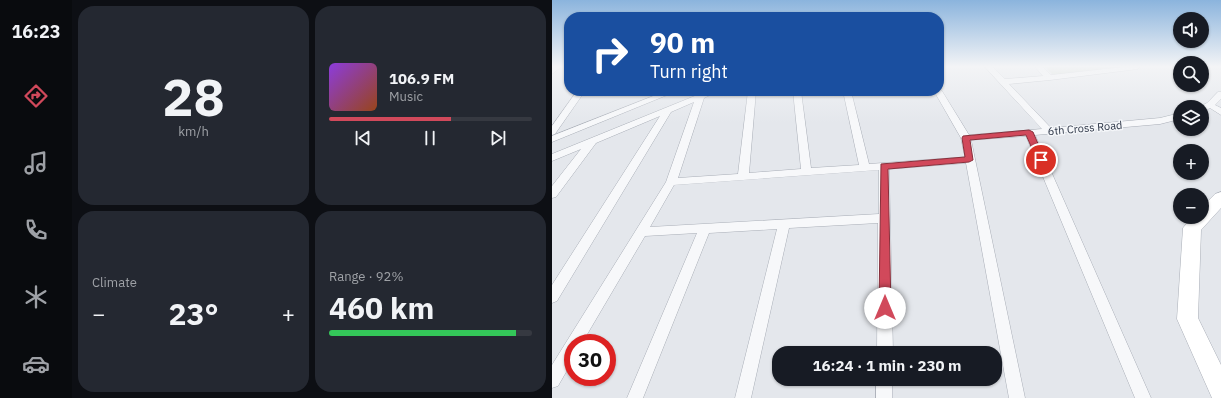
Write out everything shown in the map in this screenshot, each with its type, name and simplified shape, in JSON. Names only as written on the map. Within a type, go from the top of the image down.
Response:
[{"type":"street","points":[[1006,86],[1049,131]]},
{"type":"street","points":[[1209,104],[1221,94]]},
{"type":"street","points":[[552,132],[580,96]]},
{"type":"street","points":[[552,139],[660,96]]},
{"type":"street","points":[[743,177],[751,96]]},
{"type":"street","points":[[798,96],[806,172]]},
{"type":"street","points":[[848,96],[865,168]]},
{"type":"street","points":[[941,96],[966,138],[969,160],[1017,398]]},
{"type":"street","points":[[552,158],[667,112],[700,97]]},
{"type":"street","points":[[580,334],[671,182],[700,97]]},
{"type":"street","points":[[1209,108],[1221,112]]},
{"type":"street","points":[[552,297],[667,112]]},
{"type":"street","name":"6th Cross Road","points":[[966,138],[1160,121],[1173,118]]},
{"type":"street","points":[[1029,132],[1143,398]]},
{"type":"street","points":[[552,194],[593,142]]},
{"type":"street","points":[[671,182],[969,160]]},
{"type":"street","points":[[884,166],[884,346]]},
{"type":"street","points":[[1221,198],[1192,228],[1187,319],[1221,391]]},
{"type":"street","points":[[641,232],[885,218]]},
{"type":"street","points":[[743,398],[784,223]]},
{"type":"street","points":[[635,398],[705,228]]},
{"type":"street","points":[[552,380],[564,360]]},
{"type":"street","points":[[884,386],[884,398]]},
{"type":"route","points":[[885,308],[884,166],[969,160],[966,138],[1029,132],[1041,160]]}]
